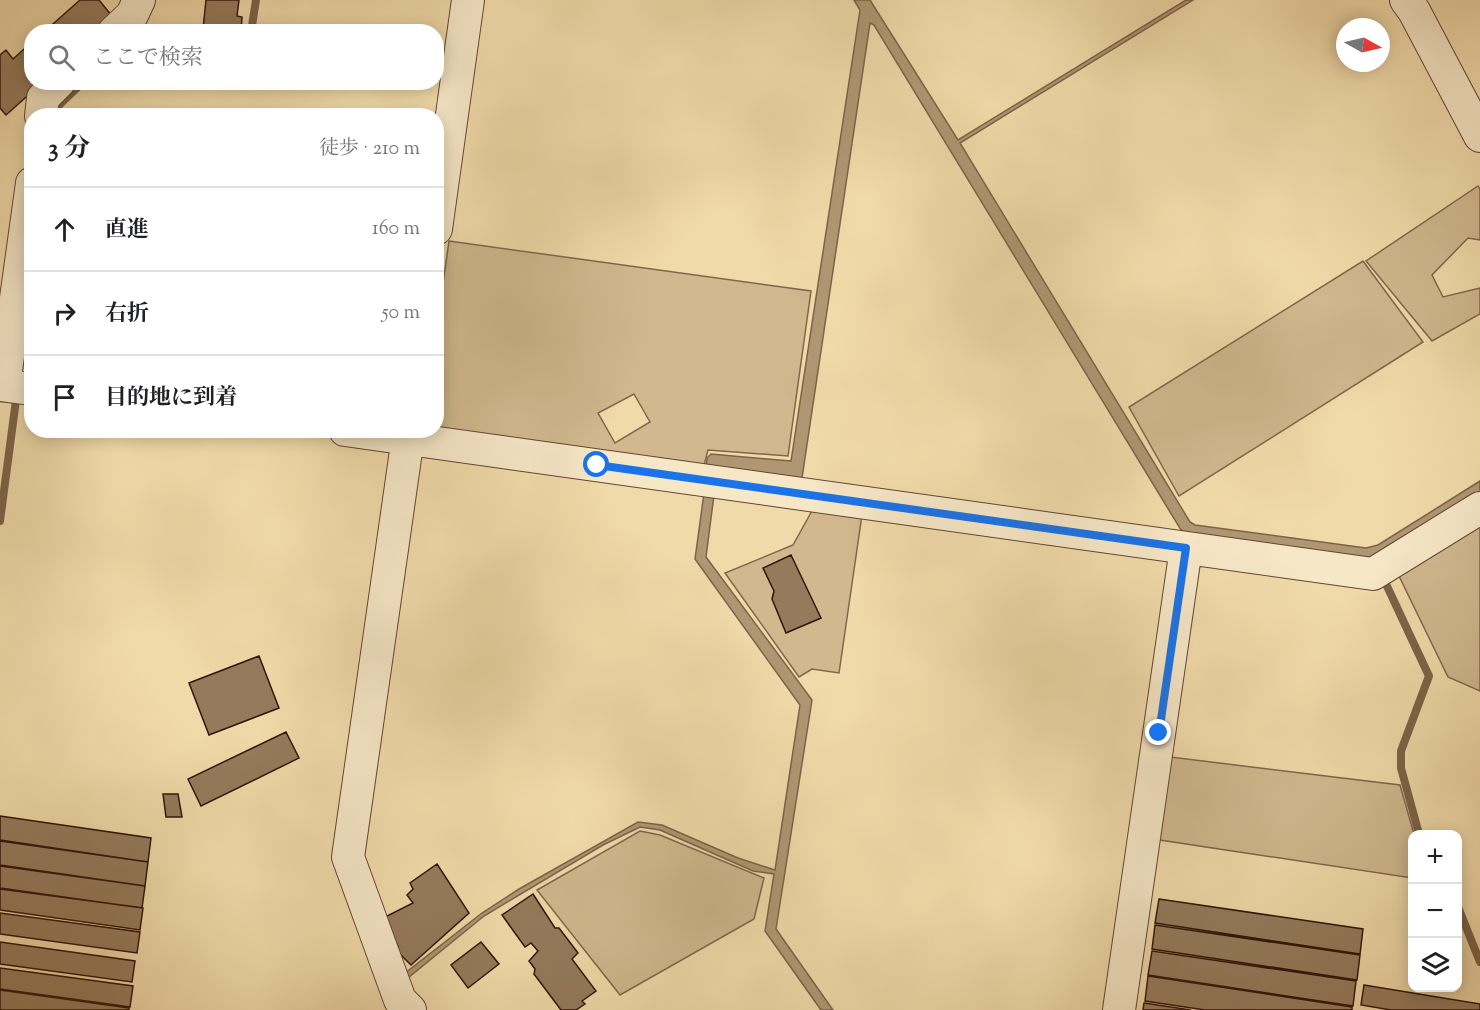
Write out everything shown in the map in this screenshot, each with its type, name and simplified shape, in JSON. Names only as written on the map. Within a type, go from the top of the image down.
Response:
[{"type":"street","points":[[122,24],[132,15],[139,0]]},
{"type":"street","points":[[444,172],[468,0]]},
{"type":"street","points":[[1406,0],[1480,136]]},
{"type":"street","points":[[42,108],[43,98],[51,90]]},
{"type":"street","points":[[12,386],[24,264]]},
{"type":"street","points":[[397,1006],[348,857],[408,438]]},
{"type":"street","points":[[429,438],[1372,574],[1480,508]]},
{"type":"street","points":[[1119,1010],[1186,548]]},
{"type":"shaded area","points":[[854,0],[870,0],[958,140],[1186,0],[1193,0],[960,143],[1190,522],[1195,525],[1366,548],[1378,545],[1480,481],[1480,495],[1365,561],[1193,536],[1181,530],[874,25],[870,23],[802,478],[706,468],[707,458],[711,454],[791,461],[860,10]]},
{"type":"shaded area","points":[[1478,186],[1480,189],[1480,240],[1468,238],[1432,275],[1443,297],[1480,288],[1480,314],[1432,341],[1366,261]]},
{"type":"shaded area","points":[[449,241],[811,291],[788,456],[708,450],[703,469],[444,431],[444,277]],"holes":[[[634,394],[650,422],[615,443],[598,413]]]},
{"type":"shaded area","points":[[1363,261],[1423,342],[1179,496],[1129,407]]},
{"type":"shaded area","points":[[704,493],[714,495],[706,557],[812,700],[776,929],[833,1010],[821,1010],[765,931],[774,874],[753,871],[660,830],[640,827],[603,845],[484,916],[409,977],[404,974],[482,913],[519,889],[638,822],[662,825],[738,858],[775,870],[800,705],[695,559]]},
{"type":"shaded area","points":[[813,509],[862,515],[839,673],[812,669],[799,677],[725,573],[793,545]]},
{"type":"shaded area","points":[[1480,525],[1480,691],[1448,677],[1399,576]]},
{"type":"shaded area","points":[[1170,757],[1400,785],[1413,830],[1408,830],[1408,877],[1160,840]]},
{"type":"shaded area","points":[[640,831],[660,835],[764,878],[754,919],[620,995],[537,890]]},
{"type":"building","points":[[80,0],[99,0],[112,16],[104,24],[53,24]]},
{"type":"building","points":[[206,0],[239,0],[237,16],[242,17],[242,24],[204,24]]},
{"type":"building","points":[[24,49],[24,90],[34,90],[6,115],[0,108],[0,55],[6,50],[13,59]]},
{"type":"building","points":[[791,555],[821,618],[786,633],[772,599],[774,591],[763,568]]},
{"type":"building","points":[[259,656],[279,708],[209,735],[189,683]]},
{"type":"building","points":[[286,732],[299,758],[201,806],[188,779]]},
{"type":"building","points":[[163,794],[178,794],[182,817],[166,817]]},
{"type":"building","points":[[0,816],[151,838],[148,862],[0,840]]},
{"type":"building","points":[[0,841],[148,862],[145,886],[0,865]]},
{"type":"building","points":[[437,864],[469,913],[411,965],[397,951],[398,946],[381,919],[413,903],[407,895],[413,889],[410,883]]},
{"type":"building","points":[[0,866],[145,886],[142,908],[0,888]]},
{"type":"building","points":[[0,889],[143,908],[140,930],[0,910]]},
{"type":"building","points":[[533,894],[555,928],[559,928],[578,953],[572,959],[596,991],[582,1001],[585,1004],[576,1010],[561,1010],[534,974],[535,969],[529,961],[538,951],[531,943],[525,947],[502,915]]},
{"type":"building","points":[[1159,899],[1363,929],[1360,954],[1155,923]]},
{"type":"building","points":[[0,913],[140,932],[137,953],[0,934]]},
{"type":"building","points":[[1155,925],[1360,955],[1357,980],[1152,949]]},
{"type":"building","points":[[0,942],[135,961],[132,982],[0,964]]},
{"type":"building","points":[[481,942],[499,964],[468,988],[451,965]]},
{"type":"building","points":[[1152,951],[1356,981],[1353,1006],[1148,975]]},
{"type":"building","points":[[0,968],[133,986],[130,1007],[0,989]]},
{"type":"building","points":[[1148,976],[1352,1007],[1352,1010],[1205,1010],[1145,1001]]},
{"type":"building","points":[[1364,985],[1480,1004],[1480,1010],[1391,1010],[1361,1005]]},
{"type":"building","points":[[0,990],[129,1008],[129,1010],[0,1010]]},
{"type":"building","points":[[1144,1003],[1191,1010],[1143,1010]]},
{"type":"waterway","points":[[252,24],[256,0]]},
{"type":"waterway","points":[[59,108],[75,90]]},
{"type":"waterway","points":[[0,521],[16,400]]},
{"type":"waterway","points":[[1386,584],[1429,676],[1401,751],[1401,768],[1418,830]]},
{"type":"waterway","points":[[1462,917],[1480,962]]},
{"type":"route","points":[[597,465],[1186,548],[1159,733]]}]
